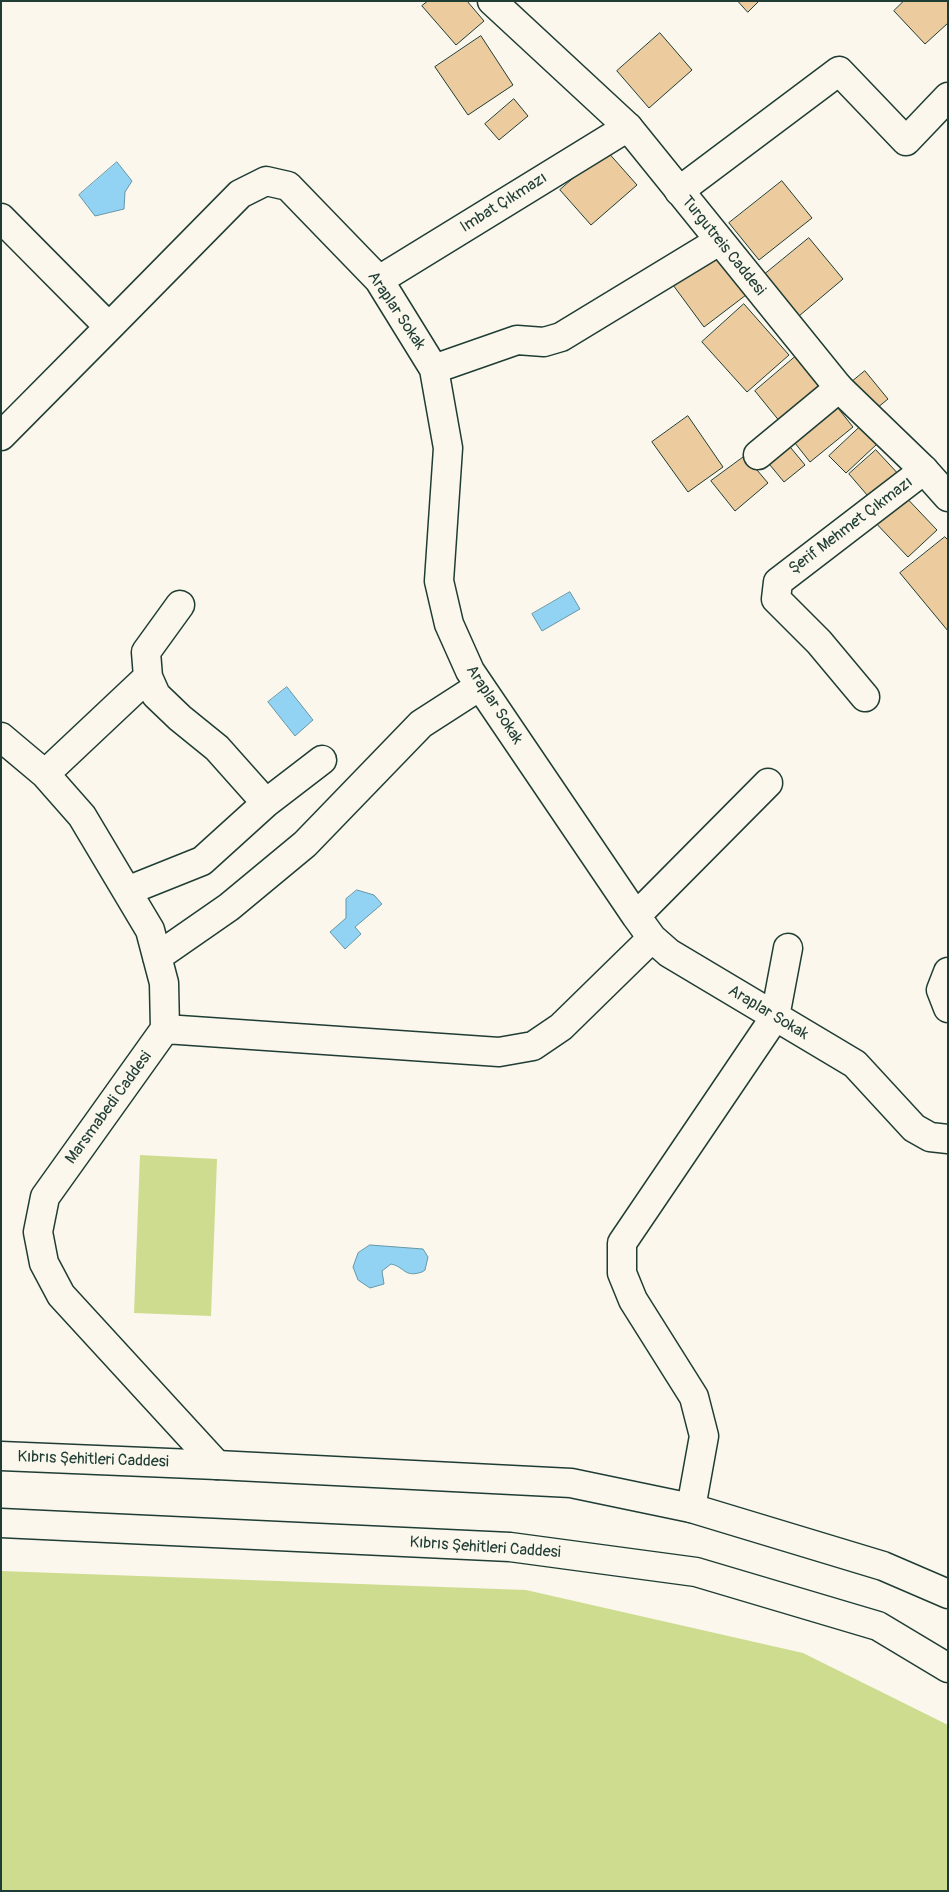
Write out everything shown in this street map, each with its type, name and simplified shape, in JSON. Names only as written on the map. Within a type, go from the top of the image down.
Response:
[{"type":"main road","name":"Turgutreis Caddesi","points":[[492,1],[628,127],[840,388],[924,470],[948,497]]},
{"type":"main road","points":[[679,191],[839,71],[906,142],[948,97]]},
{"type":"main road","name":"Imbat Çıkmazı","points":[[379,280],[628,127]]},
{"type":"main road","name":"Araplar Sokak","points":[[109,327],[240,194],[266,181],[288,186],[379,280],[434,369],[448,448],[439,581],[449,624],[470,671],[636,916],[652,938],[669,953],[854,1064],[914,1128],[930,1137],[946,1135]]},
{"type":"main road","points":[[1,218],[109,327],[1,436]]},
{"type":"main road","points":[[434,369],[517,340],[544,342],[562,337],[719,241]]},
{"type":"main road","points":[[758,455],[840,388]]},
{"type":"main road","name":"Şerif Mehmet Çıkmazı","points":[[865,697],[819,642],[776,599],[778,582],[924,470]]},
{"type":"main road","points":[[180,606],[146,652],[148,677],[156,695],[180,718],[217,748],[266,803]]},
{"type":"main road","points":[[45,774],[148,677]]},
{"type":"main road","points":[[157,957],[229,907],[305,844],[421,724],[480,686]]},
{"type":"main road","points":[[1,738],[45,774],[82,816],[150,930],[164,983],[165,1029],[499,1052],[533,1046],[561,1027],[652,938]]},
{"type":"main road","points":[[128,891],[202,861],[266,803],[322,760]]},
{"type":"main road","points":[[636,916],[768,782]]},
{"type":"main road","points":[[691,1508],[704,1436],[694,1396],[633,1300],[622,1273],[622,1243],[774,1017],[788,948]]},
{"type":"main road","points":[[948,972],[941,990],[948,1008]]},
{"type":"main road","name":"Marsmabedi Caddesi","points":[[165,1029],[45,1197],[38,1232],[44,1263],[61,1295],[217,1465]]},
{"type":"main road","name":"Kıbrıs Şehitleri Caddesi","points":[[1,1456],[217,1465],[571,1484],[691,1508],[883,1566],[948,1594]]},
{"type":"main road","name":"Kıbrıs Şehitleri Caddesi","points":[[1,1523],[510,1546],[696,1572],[878,1626],[948,1668]]},
{"type":"green space","points":[[140,1155],[217,1159],[211,1316],[134,1313]]},
{"type":"green space","points":[[1,1571],[526,1590],[803,1653],[948,1725],[948,1891],[1,1891]]},
{"type":"water","points":[[117,162],[132,181],[125,192],[124,209],[95,216],[79,195]]},
{"type":"water","points":[[570,592],[580,609],[542,631],[532,614]]},
{"type":"water","points":[[287,687],[313,720],[295,736],[268,702]]},
{"type":"water","points":[[357,890],[374,895],[382,904],[355,927],[361,934],[345,949],[330,932],[346,918],[346,899]]},
{"type":"water","points":[[370,1245],[423,1249],[428,1257],[425,1270],[412,1274],[391,1264],[382,1271],[384,1284],[370,1288],[358,1280],[353,1267],[358,1253]]},
{"type":"building","points":[[428,1],[467,1],[484,21],[456,45],[422,6]]},
{"type":"building","points":[[738,1],[759,1],[748,12]]},
{"type":"building","points":[[904,1],[948,1],[948,23],[925,44],[894,11]]},
{"type":"building","points":[[660,33],[692,70],[649,108],[617,71]]},
{"type":"building","points":[[481,36],[513,85],[468,115],[435,67]]},
{"type":"building","points":[[514,99],[528,116],[499,140],[485,124]]},
{"type":"building","points":[[606,150],[637,185],[591,225],[560,190]]},
{"type":"building","points":[[782,181],[812,218],[759,260],[729,223]]},
{"type":"building","points":[[809,238],[843,279],[799,316],[765,274]]},
{"type":"building","points":[[715,253],[746,295],[704,327],[673,285]]},
{"type":"building","points":[[744,304],[789,355],[747,392],[702,342]]},
{"type":"building","points":[[795,357],[826,395],[785,428],[755,391]]},
{"type":"building","points":[[865,371],[888,399],[871,413],[848,385]]},
{"type":"building","points":[[834,403],[853,427],[810,462],[791,438]]},
{"type":"building","points":[[688,416],[723,467],[688,492],[652,442]]},
{"type":"building","points":[[861,426],[877,444],[846,473],[829,456]]},
{"type":"building","points":[[786,442],[805,465],[784,482],[765,459]]},
{"type":"building","points":[[876,450],[902,478],[874,503],[849,474]]},
{"type":"building","points":[[745,456],[768,483],[735,511],[711,481]]},
{"type":"building","points":[[900,491],[937,530],[908,557],[871,518]]},
{"type":"building","points":[[945,537],[948,540],[948,631],[900,573]]}]
